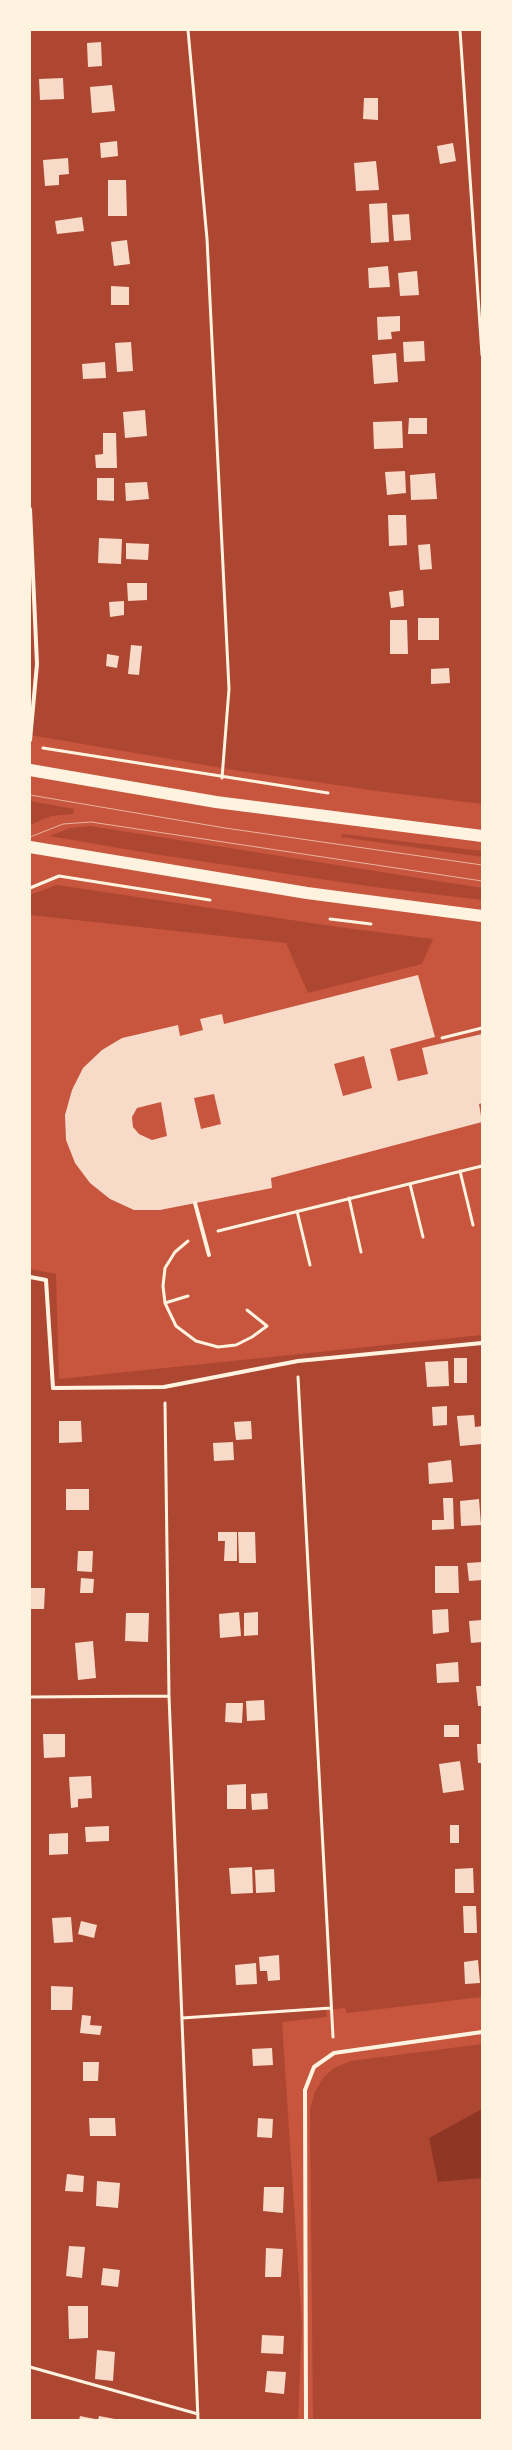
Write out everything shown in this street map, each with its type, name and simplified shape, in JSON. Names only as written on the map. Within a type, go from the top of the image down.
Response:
[{"type":"main road","points":[[30,770],[216,802],[482,836]]},
{"type":"main road","points":[[30,847],[298,891],[482,916]]},
{"type":"lane","points":[[30,508],[37,664],[30,740]]},
{"type":"lane","points":[[195,1203],[209,1255]]},
{"type":"lane","points":[[30,1277],[46,1280],[53,1388],[164,1387],[298,1361],[482,1343]]},
{"type":"lane","points":[[306,2420],[304,2090],[314,2067],[334,2053],[482,2032]]},
{"type":"path","points":[[188,30],[207,239],[230,689],[222,778]]},
{"type":"path","points":[[460,30],[482,355]]},
{"type":"path","points":[[39,747],[336,795]]},
{"type":"path","points":[[442,1038],[482,1028]]},
{"type":"path","points":[[247,1310],[267,1326],[252,1337],[236,1344],[218,1347],[196,1341],[176,1326],[165,1303],[163,1286],[165,1268],[174,1252],[187,1241],[204,1234],[482,1166]]},
{"type":"path","points":[[460,1172],[473,1224]]},
{"type":"path","points":[[410,1184],[423,1237]]},
{"type":"path","points":[[349,1198],[361,1252]]},
{"type":"path","points":[[297,1211],[310,1265]]},
{"type":"path","points":[[165,1303],[188,1296]]},
{"type":"path","points":[[298,1361],[334,2053]]},
{"type":"path","points":[[164,1387],[169,1696],[198,2420]]},
{"type":"path","points":[[30,1697],[169,1696]]},
{"type":"path","points":[[182,2018],[331,2008]]},
{"type":"path","points":[[30,2367],[198,2414]]},
{"type":"shaded area","points":[[30,30],[482,30],[482,804],[234,770],[30,735]]},
{"type":"shaded area","points":[[30,801],[74,809],[73,814],[51,816],[30,825]]},
{"type":"shaded area","points":[[90,826],[482,888],[482,900],[374,887],[160,855],[49,836],[71,828]]},
{"type":"shaded area","points":[[342,834],[482,851],[482,857],[341,837]]},
{"type":"shaded area","points":[[57,885],[338,927],[433,939],[422,964],[308,993],[286,943],[30,915],[30,895]]},
{"type":"shaded area","points":[[30,1269],[56,1274],[59,1379],[482,1335],[482,1997],[347,2013],[345,2008],[326,2010],[327,2017],[282,2022],[302,2326],[298,2420],[30,2420]]},
{"type":"shaded area","points":[[482,2044],[482,2420],[313,2420],[310,2109],[315,2092],[323,2078],[334,2068],[351,2061]]},
{"type":"shaded area","points":[[482,2109],[482,2178],[438,2182],[429,2138]]},
{"type":"building","points":[[101,42],[102,66],[88,67],[87,43]]},
{"type":"building","points":[[63,78],[64,99],[40,100],[39,79]]},
{"type":"building","points":[[112,85],[115,111],[92,113],[90,87]]},
{"type":"building","points":[[364,98],[378,98],[378,120],[363,119]]},
{"type":"building","points":[[117,141],[118,156],[101,158],[100,143]]},
{"type":"building","points":[[453,143],[456,161],[440,164],[437,146]]},
{"type":"building","points":[[68,158],[69,174],[59,175],[59,185],[45,186],[43,160]]},
{"type":"building","points":[[376,161],[379,190],[356,191],[354,163]]},
{"type":"building","points":[[108,180],[126,180],[127,216],[108,216]]},
{"type":"building","points":[[387,203],[389,242],[371,243],[369,204]]},
{"type":"building","points":[[409,214],[411,240],[394,241],[392,215]]},
{"type":"building","points":[[82,217],[84,231],[57,234],[55,221]]},
{"type":"building","points":[[127,240],[130,264],[114,266],[111,242]]},
{"type":"building","points":[[388,266],[390,287],[369,288],[368,268]]},
{"type":"building","points":[[417,271],[419,295],[400,296],[398,273]]},
{"type":"building","points":[[111,286],[129,287],[129,305],[111,305]]},
{"type":"building","points":[[400,316],[400,331],[391,332],[392,339],[378,340],[377,317]]},
{"type":"building","points":[[424,341],[425,361],[404,362],[403,342]]},
{"type":"building","points":[[131,342],[133,371],[117,372],[115,343]]},
{"type":"building","points":[[396,353],[398,382],[374,384],[372,355]]},
{"type":"building","points":[[105,362],[106,378],[83,379],[82,364]]},
{"type":"building","points":[[145,410],[147,436],[125,438],[123,412]]},
{"type":"building","points":[[409,418],[427,418],[427,434],[408,434]]},
{"type":"building","points":[[402,421],[403,448],[374,449],[373,422]]},
{"type":"building","points":[[103,433],[116,433],[117,468],[96,468],[95,455],[103,454]]},
{"type":"building","points":[[405,471],[406,493],[387,495],[385,472]]},
{"type":"building","points":[[435,473],[437,499],[411,500],[410,475]]},
{"type":"building","points":[[97,478],[114,478],[114,501],[97,500]]},
{"type":"building","points":[[147,482],[149,499],[126,501],[125,483]]},
{"type":"building","points":[[388,515],[406,515],[407,545],[389,546]]},
{"type":"building","points":[[99,538],[122,539],[121,564],[98,563]]},
{"type":"building","points":[[126,543],[149,544],[148,560],[126,559]]},
{"type":"building","points":[[430,544],[432,569],[420,570],[418,545]]},
{"type":"building","points":[[127,583],[147,583],[147,600],[128,601]]},
{"type":"building","points":[[403,590],[404,606],[391,608],[389,592]]},
{"type":"building","points":[[124,601],[124,615],[110,617],[109,602]]},
{"type":"building","points":[[418,618],[439,618],[439,640],[418,640]]},
{"type":"building","points":[[390,620],[407,620],[408,654],[390,654]]},
{"type":"building","points":[[131,645],[142,646],[139,675],[128,674]]},
{"type":"building","points":[[107,654],[119,656],[117,668],[106,666]]},
{"type":"building","points":[[449,668],[450,683],[431,684],[431,669]]},
{"type":"building","points":[[418,975],[435,1037],[390,1049],[398,1081],[428,1074],[422,1048],[482,1034],[482,1103],[479,1104],[482,1122],[271,1178],[272,1188],[160,1210],[134,1210],[110,1199],[90,1183],[75,1163],[66,1140],[65,1115],[72,1090],[83,1068],[102,1050],[122,1038],[178,1025],[180,1036],[203,1030],[200,1019],[222,1014],[224,1024]],"holes":[[[364,1056],[372,1088],[343,1096],[334,1064]],[[214,1094],[221,1124],[201,1129],[194,1098]],[[161,1102],[167,1136],[152,1140],[139,1134],[133,1127],[132,1117],[137,1108]]]},
{"type":"building","points":[[454,1358],[467,1358],[467,1383],[454,1383]]},
{"type":"building","points":[[448,1361],[449,1386],[427,1387],[425,1362]]},
{"type":"building","points":[[447,1406],[447,1425],[433,1426],[432,1407]]},
{"type":"building","points":[[474,1415],[475,1427],[482,1426],[482,1444],[460,1446],[457,1416]]},
{"type":"building","points":[[59,1421],[81,1421],[82,1442],[59,1443]]},
{"type":"building","points":[[251,1421],[252,1439],[236,1440],[234,1422]]},
{"type":"building","points":[[233,1442],[234,1460],[214,1461],[213,1443]]},
{"type":"building","points":[[451,1460],[453,1482],[429,1484],[428,1463]]},
{"type":"building","points":[[66,1489],[89,1489],[89,1510],[66,1510]]},
{"type":"building","points":[[443,1498],[453,1498],[454,1529],[432,1530],[432,1520],[444,1520]]},
{"type":"building","points":[[479,1499],[481,1525],[461,1526],[460,1501]]},
{"type":"building","points":[[218,1532],[237,1532],[237,1561],[224,1561],[225,1541],[218,1541]]},
{"type":"building","points":[[238,1532],[255,1532],[256,1563],[239,1563]]},
{"type":"building","points":[[78,1551],[93,1551],[92,1572],[77,1571]]},
{"type":"building","points":[[482,1562],[482,1580],[469,1581],[467,1563]]},
{"type":"building","points":[[435,1566],[458,1566],[459,1593],[435,1593]]},
{"type":"building","points":[[81,1578],[94,1579],[93,1593],[80,1593]]},
{"type":"building","points":[[30,1588],[45,1588],[44,1609],[30,1609]]},
{"type":"building","points":[[448,1609],[449,1632],[433,1634],[432,1610]]},
{"type":"building","points":[[239,1612],[241,1636],[220,1638],[219,1614]]},
{"type":"building","points":[[258,1612],[258,1635],[244,1636],[244,1613]]},
{"type":"building","points":[[126,1613],[149,1613],[148,1642],[125,1641]]},
{"type":"building","points":[[482,1620],[482,1642],[471,1643],[469,1621]]},
{"type":"building","points":[[93,1641],[96,1678],[78,1680],[75,1643]]},
{"type":"building","points":[[458,1662],[459,1682],[437,1683],[436,1664]]},
{"type":"building","points":[[476,1686],[482,1686],[482,1706],[478,1706]]},
{"type":"building","points":[[264,1700],[265,1720],[247,1721],[246,1701]]},
{"type":"building","points":[[226,1703],[243,1703],[242,1723],[225,1722]]},
{"type":"building","points":[[444,1725],[459,1725],[459,1737],[444,1737]]},
{"type":"building","points":[[43,1734],[65,1734],[65,1757],[44,1758]]},
{"type":"building","points":[[477,1744],[482,1744],[482,1763],[478,1763]]},
{"type":"building","points":[[460,1761],[464,1790],[443,1793],[439,1764]]},
{"type":"building","points":[[91,1776],[92,1798],[78,1799],[78,1807],[71,1808],[69,1777]]},
{"type":"building","points":[[246,1784],[246,1809],[227,1809],[227,1785]]},
{"type":"building","points":[[267,1793],[268,1809],[252,1810],[251,1794]]},
{"type":"building","points":[[450,1825],[459,1825],[459,1843],[450,1843]]},
{"type":"building","points":[[109,1826],[109,1841],[86,1842],[85,1827]]},
{"type":"building","points":[[68,1833],[68,1854],[49,1855],[49,1834]]},
{"type":"building","points":[[252,1867],[253,1893],[231,1894],[229,1868]]},
{"type":"building","points":[[473,1868],[474,1893],[455,1893],[455,1869]]},
{"type":"building","points":[[274,1869],[275,1892],[256,1893],[255,1870]]},
{"type":"building","points":[[463,1906],[476,1906],[477,1933],[464,1933]]},
{"type":"building","points":[[71,1917],[73,1942],[54,1943],[52,1918]]},
{"type":"building","points":[[81,1921],[97,1925],[94,1938],[78,1934]]},
{"type":"building","points":[[279,1955],[280,1980],[268,1981],[267,1971],[260,1971],[259,1957]]},
{"type":"building","points":[[478,1960],[480,1983],[465,1984],[464,1962]]},
{"type":"building","points":[[256,1963],[257,1984],[236,1985],[235,1965]]},
{"type":"building","points":[[51,1986],[73,1987],[72,2010],[51,2010]]},
{"type":"building","points":[[82,2015],[91,2016],[90,2025],[102,2026],[100,2035],[80,2033]]},
{"type":"building","points":[[272,2048],[273,2065],[253,2066],[252,2049]]},
{"type":"building","points":[[83,2062],[99,2062],[98,2081],[83,2081]]},
{"type":"building","points":[[89,2118],[115,2118],[116,2136],[90,2136]]},
{"type":"building","points":[[258,2118],[273,2119],[272,2138],[257,2137]]},
{"type":"building","points":[[67,2174],[84,2176],[83,2192],[65,2191]]},
{"type":"building","points":[[97,2181],[120,2183],[118,2208],[96,2206]]},
{"type":"building","points":[[264,2187],[284,2187],[283,2213],[263,2211]]},
{"type":"building","points":[[69,2246],[85,2247],[82,2278],[66,2276]]},
{"type":"building","points":[[266,2248],[283,2249],[281,2277],[265,2277]]},
{"type":"building","points":[[103,2268],[120,2270],[118,2287],[101,2285]]},
{"type":"building","points":[[68,2306],[88,2306],[88,2338],[69,2339]]},
{"type":"building","points":[[262,2335],[284,2336],[283,2354],[261,2353]]},
{"type":"building","points":[[97,2350],[115,2352],[113,2381],[95,2379]]},
{"type":"building","points":[[267,2371],[286,2372],[284,2394],[265,2392]]},
{"type":"building","points":[[80,2416],[95,2419],[95,2420],[79,2420]]},
{"type":"building","points":[[99,2416],[115,2419],[115,2420],[98,2420]]},
{"type":"tram line","points":[[30,795],[225,828],[482,865]]},
{"type":"tram line","points":[[30,837],[63,824],[91,822],[482,881]]}]
